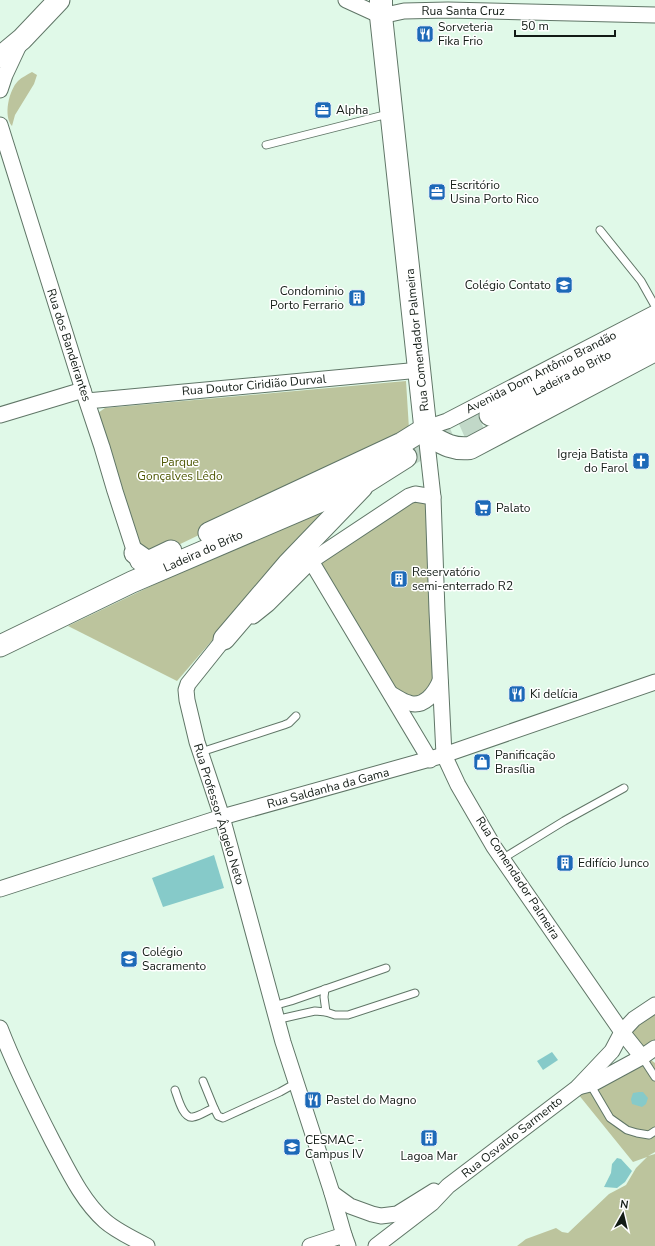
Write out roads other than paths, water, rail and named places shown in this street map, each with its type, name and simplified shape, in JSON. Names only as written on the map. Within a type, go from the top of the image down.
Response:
[{"type":"highway","name":"Rua Comendador Palmeira","points":[[381,8],[426,431]]},
{"type":"highway","points":[[426,431],[440,442],[452,448],[470,448],[655,350]]},
{"type":"main road","points":[[0,57],[22,39],[59,0]]},
{"type":"main road","name":"Ladeira do Brito","points":[[490,415],[655,331]]},
{"type":"main road","name":"Ladeira do Brito","points":[[140,568],[145,560],[150,561],[426,431]]},
{"type":"main road","name":"Ladeira do Brito","points":[[0,646],[140,568],[368,481],[406,458]]},
{"type":"main road","points":[[224,639],[288,564],[368,481]]},
{"type":"street","points":[[346,0],[381,8]]},
{"type":"street","name":"Rua Santa Cruz","points":[[381,8],[404,11],[448,10],[655,15]]},
{"type":"street","points":[[0,90],[5,75],[22,39]]},
{"type":"street","name":"Rua dos Bandeirantes","points":[[0,125],[140,568]]},
{"type":"street","name":"Avenida Dom Antônio Brandão","points":[[426,431],[655,313]]},
{"type":"street","name":"Rua Doutor Ciridião Durval","points":[[0,415],[85,395],[420,370]]},
{"type":"street","name":"Rua Comendador Palmeira","points":[[426,431],[433,497],[440,681],[437,758]]},
{"type":"street","name":"Rua Professor Ângelo Neto","points":[[346,1240],[283,1042],[222,816],[201,752],[187,700],[186,690],[188,684],[224,639],[268,604],[311,561],[409,496],[415,494],[433,497]]},
{"type":"street","name":"Rua Comendador Palmeira","points":[[311,561],[391,694],[458,785],[502,859],[622,1032],[642,1057]]},
{"type":"street","points":[[391,694],[408,703],[416,704],[429,698],[435,692],[440,681]]},
{"type":"street","name":"Rua Saldanha da Gama","points":[[0,889],[222,816],[437,758],[655,682]]},
{"type":"street","name":"Rua Osvaldo Sarmento","points":[[376,1246],[432,1203],[448,1186],[583,1086],[612,1051],[622,1032],[634,1019],[655,1005]]},
{"type":"street","points":[[0,1028],[14,1062],[41,1119],[66,1166],[94,1210],[106,1222],[147,1246]]},
{"type":"street","name":"Rua Osvaldo Sarmento","points":[[583,1086],[594,1084],[655,1048]]},
{"type":"street","name":"Rua Osvaldo Sarmento","points":[[332,1193],[350,1206],[381,1216],[397,1214],[430,1193],[448,1186]]},
{"type":"street","points":[[381,1216],[390,1235]]},
{"type":"street","points":[[310,1246],[346,1240]]},
{"type":"lane","points":[[266,145],[392,114]]},
{"type":"lane","points":[[600,230],[641,281],[655,306]]},
{"type":"lane","points":[[201,752],[284,725],[289,723],[296,716]]},
{"type":"lane","points":[[502,859],[564,821],[624,788]]},
{"type":"lane","points":[[386,968],[291,1001],[275,1012],[284,1018],[314,1012],[348,1015],[415,993]]},
{"type":"lane","points":[[325,989],[324,997],[326,1012]]},
{"type":"lane","points":[[642,1057],[655,1077]]},
{"type":"lane","points":[[203,1081],[218,1116],[223,1118],[296,1083]]},
{"type":"lane","points":[[583,1086],[610,1118],[627,1130],[648,1135],[655,1131]]},
{"type":"lane","points":[[175,1090],[185,1114],[189,1117],[193,1117],[214,1108]]},
{"type":"water","points":[[214,855],[224,888],[163,907],[152,878]]},
{"type":"water","points":[[552,1052],[558,1060],[543,1070],[537,1061]]},
{"type":"water","points":[[643,1092],[648,1098],[646,1104],[642,1107],[632,1104],[631,1099],[633,1093]]},
{"type":"water","points":[[617,1158],[621,1159],[632,1171],[625,1182],[617,1188],[604,1187],[611,1173],[612,1164]]},
{"type":"tunnel","points":[[406,457],[449,433],[490,415]]},
{"type":"place","name":"Sorveteria Fika Frio","points":[[425,34]]},
{"type":"place","name":"Alpha","points":[[323,110]]},
{"type":"place","name":"Escritório Usina Porto Rico","points":[[437,192]]},
{"type":"place","name":"Colégio Contato","points":[[564,285]]},
{"type":"place","name":"Condominio Porto Ferrario","points":[[357,298]]},
{"type":"place","name":"Igreja Batista do Farol","points":[[641,461]]},
{"type":"place","name":"Palato","points":[[483,508]]},
{"type":"place","name":"Reservatório semi-enterrado R2","points":[[399,579]]},
{"type":"place","name":"Ki delícia","points":[[517,694]]},
{"type":"place","name":"Panificação Brasília","points":[[482,762]]},
{"type":"place","name":"Edifício Junco","points":[[565,863]]},
{"type":"place","name":"Colégio Sacramento","points":[[129,959]]},
{"type":"place","name":"Pastel do Magno","points":[[313,1100]]},
{"type":"place","name":"Lagoa Mar","points":[[429,1138]]},
{"type":"place","name":"CESMAC - Campus IV","points":[[292,1147]]},
{"type":"park label","name":"Parque Gonçalves Lêdo","points":[[180,469]]}]
